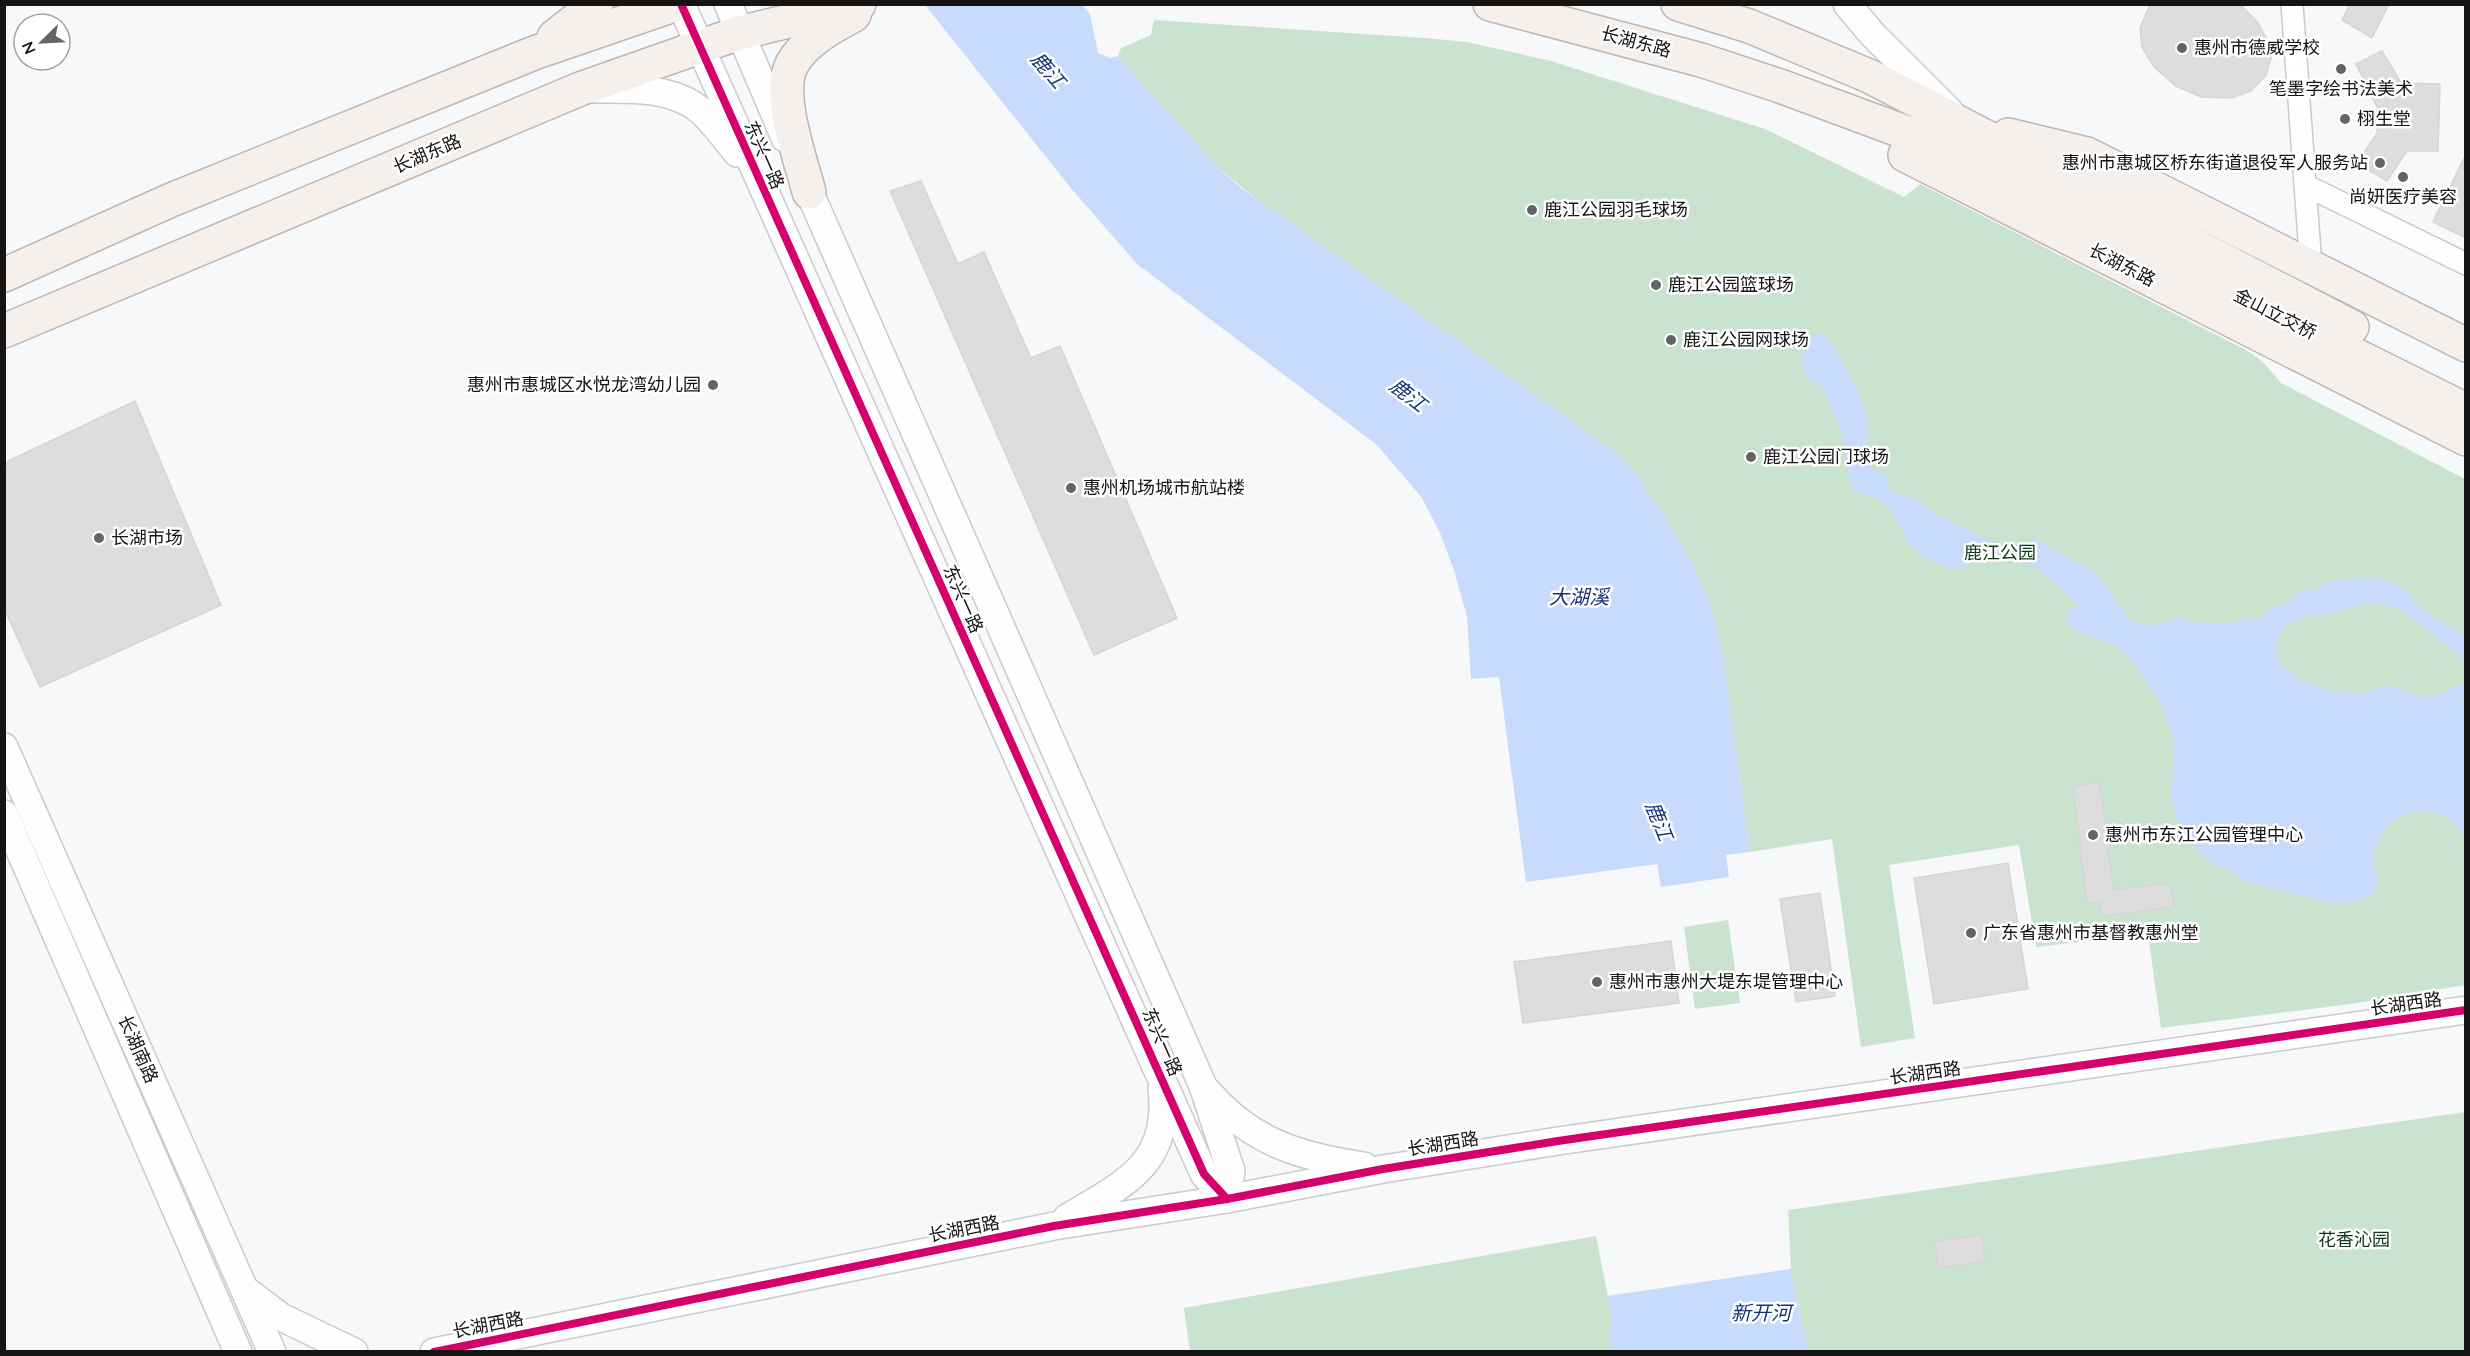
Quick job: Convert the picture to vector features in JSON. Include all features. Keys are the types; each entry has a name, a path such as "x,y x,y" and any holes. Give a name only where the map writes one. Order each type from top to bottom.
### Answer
{"main road":[{"path":"534,53 596,4"},
{"path":"4,275 171,200 534,53 679,4"},
{"name":"长湖东路","path":"4,332 580,89 699,46 734,19 859,4"},
{"path":"809,192 787,99 790,69 803,50 816,39 875,4"},
{"name":"长湖东路","path":"1490,4 1678,53 1780,86 1918,137 2087,205"},
{"path":"1679,5 1686,4"},
{"path":"1679,5 1749,26 1869,76 1964,125 2087,205"},
{"name":"长湖东路","path":"1780,86 1910,158 2466,439"},
{"path":"1964,125 2087,154 2466,345"},
{"name":"金山立交桥","path":"2087,205 2466,386"},
{"name":"金山立交桥","path":"2087,205 2466,410"}],"street":[{"name":"东兴一路","path":"679,4 1204,1174 1227,1198"},
{"path":"1847,4 1873,35 1964,125"},
{"path":"2292,4 2311,267"},
{"name":"东兴一路","path":"734,19 1203,1086 1231,1171 1227,1198"},
{"path":"580,89 644,89 682,99 700,110 756,175"},
{"path":"2305,185 2466,264"},
{"name":"长湖南路","path":"4,747 272,1352"},
{"name":"长湖南路","path":"4,814 238,1352"},
{"name":"长湖西路","path":"434,1352 1054,1226 1227,1198 1383,1169 1558,1141 2466,1010"},
{"path":"1054,1226 1120,1186 1146,1164 1159,1140 1165,1112 1160,1073"},
{"path":"1203,1086 1243,1125 1278,1145 1307,1155 1383,1169"},
{"path":"245,1289 281,1317 354,1352"}],"green space":[{"name":"鹿江公园","path":"1154,20 1467,42 1551,61 1765,129 1904,197 1920,184 2246,350 2262,361 2281,383 2465,479 2465,985 2350,1004 2161,1028 2148,934 2036,947 2019,845 1889,865 1915,1038 1861,1047 1832,839 1750,852 1722,649 1709,600 1691,561 1636,473 1609,448 1264,205 1217,167 1118,56 1121,48 1151,35"},
{"path":"1728,920 1740,1003 1695,1009 1684,927"},
{"name":"花香沁园","path":"2465,1112 2465,1351 1807,1351 1791,1269 1788,1210"},
{"path":"1596,1236 1612,1317 1609,1336 1611,1351 1190,1351 1184,1308"}],"water":[{"name":"大湖溪","path":"925,5 1083,5 1090,14 1098,53 1110,58 1118,56 1217,167 1241,188 1610,448 1636,473 1691,561 1709,600 1722,649 1750,852 1726,855 1729,877 1661,887 1657,864 1526,882 1499,677 1471,679 1467,617 1454,570 1440,533 1422,498 1377,445 1137,264 1070,187"},
{"path":"1824,333 1851,376 1864,407 1868,440 1865,457 1872,469 1885,475 1890,490 1918,501 1931,512 2001,546 2037,540 2099,575 2128,618 2136,624 2152,626 2178,617 2192,622 2222,624 2260,618 2276,604 2282,606 2303,589 2316,591 2322,583 2364,578 2384,580 2403,589 2426,612 2465,636 2465,665 2459,655 2405,612 2383,604 2363,604 2328,614 2300,618 2286,625 2276,641 2277,655 2281,664 2302,681 2326,690 2360,694 2385,685 2424,697 2434,696 2463,684 2465,680 2465,841 2452,822 2438,814 2421,811 2401,816 2385,829 2379,838 2374,858 2378,878 2374,893 2356,901 2335,904 2245,882 2230,870 2216,865 2200,853 2182,833 2173,807 2171,787 2174,765 2171,730 2157,696 2125,653 2102,639 2080,634 2067,624 2067,610 2080,607 2060,587 2024,561 1997,555 1983,558 1956,570 1929,560 1908,542 1892,511 1879,500 1854,490 1849,480 1840,427 1823,390 1804,372 1801,360 1808,340 1814,335"},
{"name":"新开河","path":"1791,1269 1807,1351 1611,1351 1609,1336 1612,1317 1607,1296"}],"building":[{"path":"2150,4 2240,4 2258,23 2269,43 2271,58 2266,75 2251,91 2231,98 2201,97 2176,86 2154,67 2142,47 2140,28"},
{"path":"2350,4 2389,4 2372,38 2342,20"},
{"path":"2382,51 2401,83 2440,84 2438,151 2407,151 2387,181 2357,163 2377,133 2378,109 2356,64"},
{"path":"2466,154 2466,238 2433,222"},
{"name":"惠州机场城市航站楼","path":"921,181 958,264 984,252 1031,358 1060,346 1177,618 1094,655 890,191"},
{"name":"长湖市场","path":"135,401 221,605 40,687 4,608 4,470 8,461"},
{"name":"惠州市东江公园管理中心","path":"2100,783 2113,890 2171,883 2174,907 2102,916 2100,902 2087,904 2073,786"},
{"name":"广东省惠州市基督教惠州堂","path":"2008,863 2028,989 1934,1004 1914,878"},
{"name":"惠州市惠州大堤东堤管理中心","path":"1820,893 1835,996 1796,1002 1780,899"},
{"name":"惠州市惠州大堤东堤管理中心","path":"1671,941 1679,1003 1523,1023 1514,962"},
{"path":"1982,1235 1985,1261 1939,1268 1935,1241"}],"cycle path":[{"path":"681,4 1204,1174 1227,1199"},
{"path":"434,1352 1054,1226 1227,1199 1383,1169 1558,1141 2466,1010"}],"place":[{"name":"惠州市德威学校","path":"2182,48"},
{"name":"笔墨字绘书法美术","path":"2341,69"},
{"name":"栩生堂","path":"2345,119"},
{"name":"惠州市惠城区桥东街道退役军人服务站","path":"2380,163"},
{"name":"尚妍医疗美容","path":"2403,177"},
{"name":"鹿江公园羽毛球场","path":"1532,210"},
{"name":"鹿江公园篮球场","path":"1656,285"},
{"name":"鹿江公园网球场","path":"1671,340"},
{"name":"惠州市惠城区水悦龙湾幼儿园","path":"713,385"},
{"name":"鹿江公园门球场","path":"1751,457"},
{"name":"惠州机场城市航站楼","path":"1071,488"},
{"name":"长湖市场","path":"99,538"},
{"name":"惠州市东江公园管理中心","path":"2093,835"},
{"name":"广东省惠州市基督教惠州堂","path":"1971,933"},
{"name":"惠州市惠州大堤东堤管理中心","path":"1597,982"}],"water label":[{"name":"鹿江","path":"1048,70"},
{"name":"鹿江","path":"1408,395"},
{"name":"鹿江","path":"1659,821"}]}
